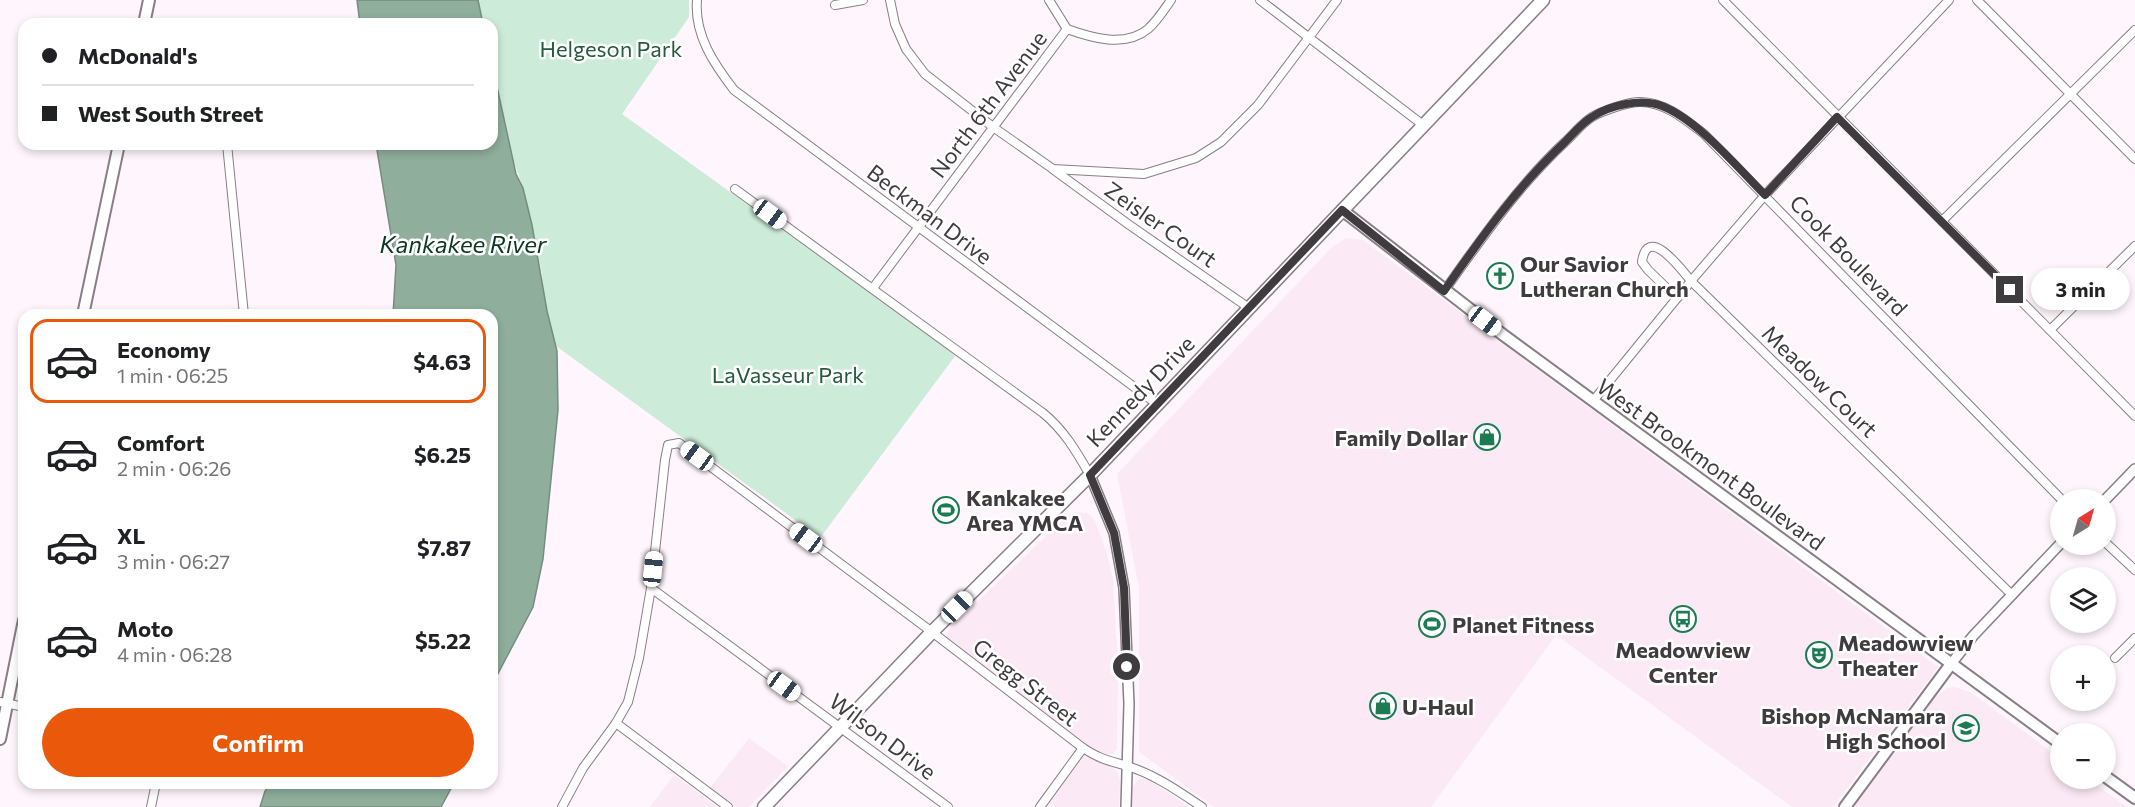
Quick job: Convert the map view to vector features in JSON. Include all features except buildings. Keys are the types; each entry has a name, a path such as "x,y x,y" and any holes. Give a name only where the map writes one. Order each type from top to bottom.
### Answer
{"main road":[{"path":"145,18 149,0"},
{"name":"Kennedy Drive","path":"765,807 932,632 1090,475 1543,0"},
{"path":"84,309 118,150"},
{"name":"West Brookmont Boulevard","path":"1342,210 1444,291 2050,736"},
{"path":"0,739 4,703 18,645"},
{"path":"1845,807 1952,664"},
{"path":"2116,784 2135,797"}],"street":[{"name":"Beckman Drive","path":"697,0 701,36 714,64 734,90 1157,404"},
{"path":"835,5 864,0"},
{"name":"Zeisler Court","path":"890,0 895,24 906,49 925,74 993,127 1249,308"},
{"path":"1049,0 1067,29 1094,39 1125,39 1147,31 1171,0"},
{"path":"1260,0 1310,36 1423,126"},
{"path":"1053,169 1144,174 1196,158 1221,142 1258,105 1337,0"},
{"path":"1593,401 1765,195 1949,0"},
{"path":"1977,0 2135,159"},
{"path":"1726,1 1837,117 2135,416"},
{"name":"North 6th Avenue","path":"873,288 1067,29"},
{"path":"1942,221 2135,30"},
{"name":"Cook Boulevard","path":"1444,291 1501,211 1542,164 1592,117 1615,107 1639,102 1662,106 1704,134 2051,489"},
{"path":"227,150 243,309"},
{"path":"735,189 1057,424 1067,437 1090,475 1114,533 1124,588 1128,704 1126,807"},
{"path":"2050,330 2135,246"},
{"name":"Meadow Court","path":"1677,298 1642,262 1647,249 1658,248 1666,253 1691,281 2011,594"},
{"name":"Gregg Street","path":"651,588 665,460 668,445 679,443 1083,748 1100,759 1127,766 1170,784 1202,807"},
{"path":"2116,489 2135,469"},
{"path":"2116,552 2135,570"},
{"path":"1952,664 1972,636 2050,554"},
{"path":"562,807 583,768 616,723 628,702 639,658 651,588"},
{"name":"Wilson Drive","path":"651,588 948,807"},
{"path":"2116,657 2135,638"},
{"path":"616,723 728,807"},
{"path":"1040,807 1083,748"},
{"path":"151,807 155,789"}],"shaded area":[{"path":"1346,238 1363,240 1938,667 1833,807 1792,807 1556,635 1431,807 1214,807 1139,752 1139,588 1117,474 1331,248"},
{"path":"1075,512 1087,513 1095,521 1107,553 1113,580 1118,668 1117,748 1113,754 1106,754 1088,745 946,637 949,629 1067,516"},
{"name":"Bishop McNamara High School","path":"1955,687 1972,693 2050,751 2050,789 2102,789 2127,807 1853,807 1934,698 1947,688"},
{"path":"749,738 788,766 749,807 736,807 710,788"},
{"path":"1084,756 1110,766 1118,772 1119,807 1055,807 1049,802"},
{"path":"674,775 717,807 650,807"},
{"path":"1141,779 1151,780 1188,807 1131,807 1131,789"}],"green space":[{"name":"LaVasseur Park","path":"478,0 689,0 689,17 622,114 955,356 820,538 545,338 542,273 523,188 507,141 498,98 498,18 481,18"}],"water":[{"path":"357,0 478,0 482,18 359,18"},
{"name":"Kankakee River","path":"498,92 516,174 523,188 532,225 547,311 557,351 558,410 543,559 533,607 498,674 498,309 393,309 396,265 377,150 498,150"},
{"path":"267,789 451,789 441,807 260,807"}],"place":[{"name":"Our Savior Lutheran Church","path":"1500,276"},
{"name":"Family Dollar","path":"1487,437"},
{"name":"Kankakee Area YMCA","path":"946,510"},
{"name":"Meadowview Center","path":"1683,619"},
{"name":"Planet Fitness","path":"1432,624"},
{"name":"Meadowview Theater","path":"1819,655"},
{"name":"U-Haul","path":"1383,706"},
{"name":"Bishop McNamara High School","path":"1966,728"}],"route":[{"path":"1127,667 1124,588 1114,533 1090,475 1342,210 1444,291 1501,211 1542,164 1592,117 1615,107 1639,102 1662,106 1704,134 1765,195 1837,117 2010,290"}],"park label":[{"name":"Helgeson Park","path":"611,48"}]}
